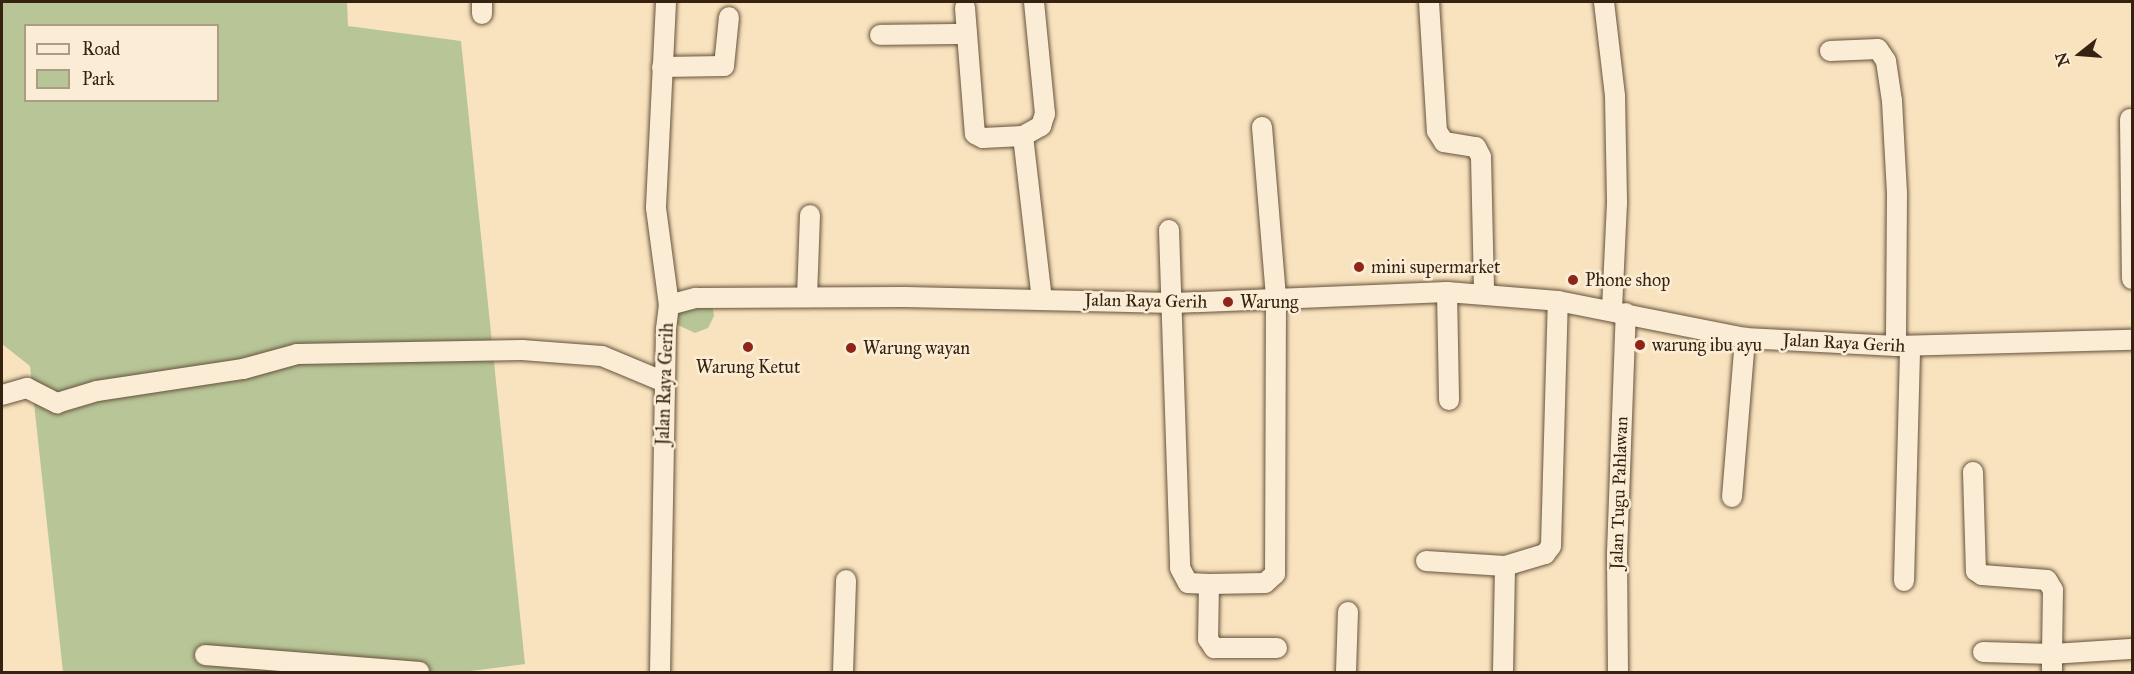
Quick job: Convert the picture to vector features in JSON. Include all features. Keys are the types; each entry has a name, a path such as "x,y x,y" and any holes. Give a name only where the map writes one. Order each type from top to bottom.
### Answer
{"street":[{"path":"666,2 656,208 669,305"},
{"path":"964,4 976,136 1023,136 1041,126 1045,114 1034,2"},
{"path":"1429,2 1437,131 1444,142 1476,147 1481,157 1484,294"},
{"name":"Jalan Tugu Pahlawan","path":"1604,2 1615,119 1617,203 1618,672"},
{"path":"662,68 724,66 729,17"},
{"path":"880,35 967,34"},
{"path":"1830,51 1878,49 1886,61 1892,101 1903,346 1904,581"},
{"path":"2130,119 2133,279"},
{"path":"1169,230 1174,303 1180,568 1188,583 1266,583 1275,574 1276,299 1262,127"},
{"path":"1023,136 1042,299"},
{"path":"807,297 810,215"},
{"path":"1447,291 1449,400"},
{"name":"Jalan Raya Gerih","path":"660,672 662,381 669,305 696,298 1042,299 1174,303 1447,291 1558,301 1619,311 1745,338 1903,346 2133,340"},
{"path":"1425,561 1505,566 1545,554 1551,546 1558,301"},
{"path":"1732,497 1745,338"},
{"path":"2,395 27,388 57,403 97,391 243,369 297,354 474,351 602,356 662,381"},
{"path":"1973,472 1976,571 1982,575 2047,580 2051,584 2052,663"},
{"path":"1503,672 1505,566"},
{"path":"843,672 846,580"},
{"path":"1209,584 1210,645 1214,648 1277,648"},
{"path":"1346,672 1348,612"},
{"path":"1983,652 2052,663 2133,649"},
{"path":"205,655 419,672"}],"green space":[{"path":"2,2 347,2 348,26 461,41 525,664 463,672 63,672 30,366 2,344"},
{"path":"678,299 712,303 714,316 708,328 695,333 678,325 674,319"}],"place":[{"name":"mini supermarket","path":"1359,267"},
{"name":"Phone shop","path":"1573,280"},
{"name":"Warung","path":"1228,302"},
{"name":"warung ibu ayu","path":"1640,345"},
{"name":"Warung Ketut","path":"748,347"},
{"name":"Warung wayan","path":"851,348"}]}
